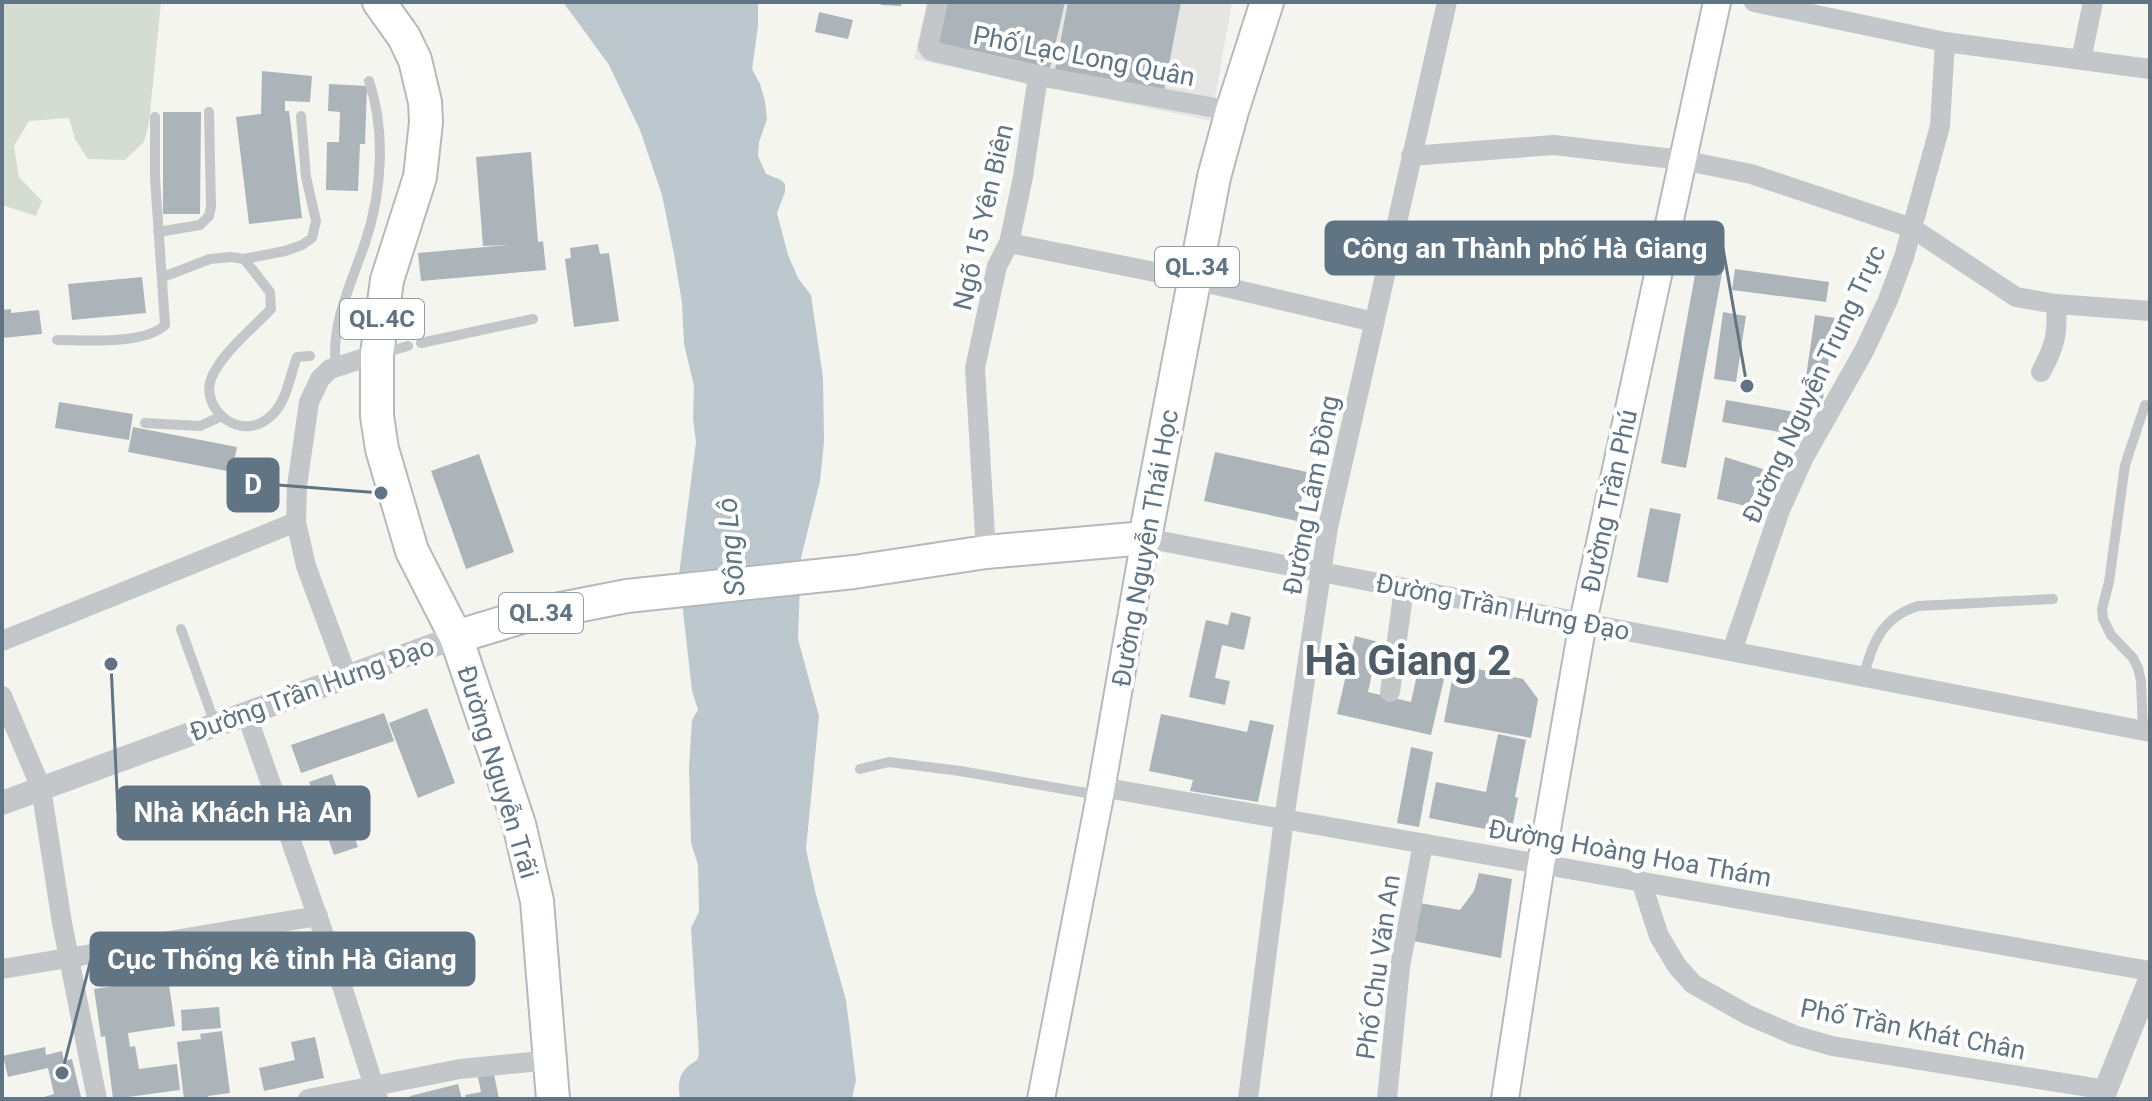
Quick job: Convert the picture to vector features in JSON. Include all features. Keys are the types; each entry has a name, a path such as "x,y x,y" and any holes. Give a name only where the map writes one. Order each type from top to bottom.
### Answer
{"highway":[{"name":"QL.4C","path":"379,2 404,37 415,60 423,90 426,122 420,177 387,280 377,354 377,416 382,449 412,551 456,637"},
{"name":"Đường Nguyễn Thái Học","path":"1145,538 1214,177 1267,2"},
{"name":"Đường Trần Hưng Đạo","path":"456,637 525,616 627,596 854,572 986,552 1145,538"},
{"name":"Đường Nguyễn Trãi","path":"456,637 519,824 537,901 553,1099"}],"main road":[{"name":"Đường Trần Phú","path":"1505,1099 1583,622 1717,2"},
{"name":"Đường Nguyễn Thái Học","path":"1041,1099 1145,538"}],"street":[{"name":"Phố Lạc Long Quân","path":"938,2 928,49 1038,76 1232,111"},
{"name":"Đường Lâm Đồng","path":"1248,1099 1320,571 1447,2"},
{"path":"1754,2 1945,42 2150,69"},
{"path":"2081,60 2093,2"},
{"name":"Đường Nguyễn Trung Trực","path":"1732,651 1780,510 1804,457 1864,351 1893,286 1940,126 1945,42"},
{"name":"Ngõ 15 Yên Biên","path":"986,552 975,368 997,266 1009,243 1023,177 1038,76"},
{"path":"1411,156 1554,145 1682,160 1751,174 1912,228 2016,297 2056,304 2150,311"},
{"path":"1009,243 1195,280 1374,322"},
{"path":"2041,372 2053,350 2058,332 2056,304"},
{"path":"347,676 306,566 296,522 297,486 309,402 324,363 377,354"},
{"path":"2,641 296,522"},
{"name":"Đường Trần Hưng Đạo","path":"1145,538 2146,731"},
{"path":"1390,692 1404,588"},
{"name":"Đường Trần Hưng Đạo","path":"2,803 456,637"},
{"path":"2,696 41,788 69,958 97,1099"},
{"path":"246,713 376,1092"},
{"name":"Đường Hoàng Hoa Thám","path":"1100,791 1284,819 2150,971"},
{"name":"Phố Chu Văn An","path":"1387,1099 1400,967 1423,843"},
{"name":"Phố Trần Khát Chân","path":"1641,881 1659,936 1684,975 1700,989 1748,1015 1794,1035 1832,1046 2105,1095"},
{"path":"2,969 318,916"},
{"path":"2105,1095 2150,980"},
{"path":"308,1099 376,1092 460,1069 551,1060"}],"lane":[{"path":"244,259 270,292 271,309 234,346 209,383 210,393 222,416 234,426 246,428 262,422 282,403 297,357 324,363 334,340 375,208 379,134 375,97 369,81"},
{"path":"158,232 200,225 209,216 209,112"},
{"path":"163,277 210,259 244,259 302,245 312,238 315,229 306,177 301,116"},
{"path":"57,340 118,340 159,331 165,325 155,178 155,117"},
{"path":"421,343 533,319"},
{"path":"377,354 408,346"},
{"path":"2145,405 2125,465 2109,582 2102,609 2111,635 2133,658 2138,668 2146,731"},
{"path":"145,423 200,426 222,416"},
{"path":"1864,676 1879,635 1890,619 1900,612 1918,606 2053,599"},
{"path":"181,629 215,724"},
{"path":"860,769 889,762 1100,791"}],"shaded area":[{"path":"2,2 161,2 149,123 144,142 125,160 88,159 75,139 69,118 29,121 14,146 19,177 42,201 36,216 2,205"},
{"path":"927,2 1232,2 1211,121 914,59"}],"water":[{"name":"Sông Lô","path":"563,2 758,2 752,69 760,84 767,119 758,156 766,174 785,184 777,213 788,255 798,278 811,295 823,378 824,442 820,481 801,558 798,639 819,716 806,849 846,1000 856,1080 852,1099 680,1099 681,1076 699,1054 691,928 699,912 698,865 691,843 689,767 692,720 698,710 692,691 679,575 696,442 694,386 684,344 682,303 662,195 640,130 609,65"}],"building":[{"path":"881,2 902,2 901,6 881,5"},
{"path":"947,2 1065,2 1050,68 938,43"},
{"path":"1068,2 1181,2 1164,90 1055,70"},
{"path":"819,12 853,20 848,39 815,32"},
{"path":"262,71 312,76 310,102 285,101 285,111 289,111 302,218 249,224 236,117 261,114"},
{"path":"329,84 367,86 365,144 360,144 358,191 326,190 327,142 339,142 340,112 328,111"},
{"path":"163,112 201,112 200,214 163,214"},
{"path":"531,152 538,242 543,241 546,270 421,281 418,253 508,245 483,246 476,157"},
{"path":"598,244 600,254 609,253 619,321 574,327 565,259 571,258 570,248"},
{"path":"1698,258 1724,263 1686,468 1661,463"},
{"path":"1735,269 1829,282 1826,302 1732,290"},
{"path":"142,277 146,313 72,320 68,284"},
{"path":"11,309 11,313 39,310 42,334 2,338 2,310"},
{"path":"1723,312 1746,316 1736,382 1714,379"},
{"path":"1815,315 1835,318 1823,399 1803,397"},
{"path":"1726,400 1801,413 1797,435 1722,422"},
{"path":"59,402 133,414 129,440 55,428"},
{"path":"133,427 237,447 232,472 128,452"},
{"path":"1215,452 1307,472 1297,521 1204,501"},
{"path":"479,454 514,552 466,569 431,471"},
{"path":"1725,457 1763,469 1754,508 1717,499"},
{"path":"1650,508 1681,514 1668,583 1637,577"},
{"path":"1231,612 1251,617 1244,650 1222,645 1215,678 1230,681 1225,705 1189,697 1206,620 1228,625"},
{"path":"1355,636 1379,642 1368,692 1411,702 1421,656 1448,662 1431,735 1337,714"},
{"path":"1455,664 1523,679 1538,699 1531,738 1444,722"},
{"path":"427,708 455,783 418,798 389,723"},
{"path":"384,713 394,741 301,773 291,745"},
{"path":"1161,714 1247,732 1250,720 1274,725 1258,802 1190,791 1193,780 1149,771"},
{"path":"1498,734 1526,740 1511,834 1429,818 1436,782 1486,792"},
{"path":"1411,747 1433,752 1419,827 1397,823"},
{"path":"332,774 358,847 334,855 324,827 316,830 311,817 320,814 309,782"},
{"path":"1479,873 1512,879 1501,958 1413,941 1420,903 1460,910 1474,891"},
{"path":"168,978 175,1026 128,1033 130,1047 135,1046 139,1069 177,1064 180,1090 113,1099 105,1036 101,1037 94,989"},
{"path":"219,1007 221,1028 182,1031 181,1010"},
{"path":"222,1031 230,1093 208,1096 209,1099 184,1099 177,1042 201,1039 200,1034"},
{"path":"315,1037 324,1078 264,1091 259,1068 295,1060 291,1042"},
{"path":"45,1047 46,1055 62,1051 64,1061 72,1059 81,1097 37,1099 54,1094 48,1068 8,1077 3,1056"},
{"path":"494,1074 499,1099 466,1099 465,1095 481,1092 478,1077"},
{"path":"458,1084 462,1099 411,1099 410,1096"}],"place":[{"name":"Công an Thành phố Hà Giang","path":"1747,386"},
{"name":"D","path":"381,493"},
{"name":"Nhà Khách Hà An","path":"111,664"},
{"name":"Cục Thống kê tỉnh Hà Giang","path":"62,1073"}],"district":[{"name":"Hà Giang 2","path":"1408,660"}]}
